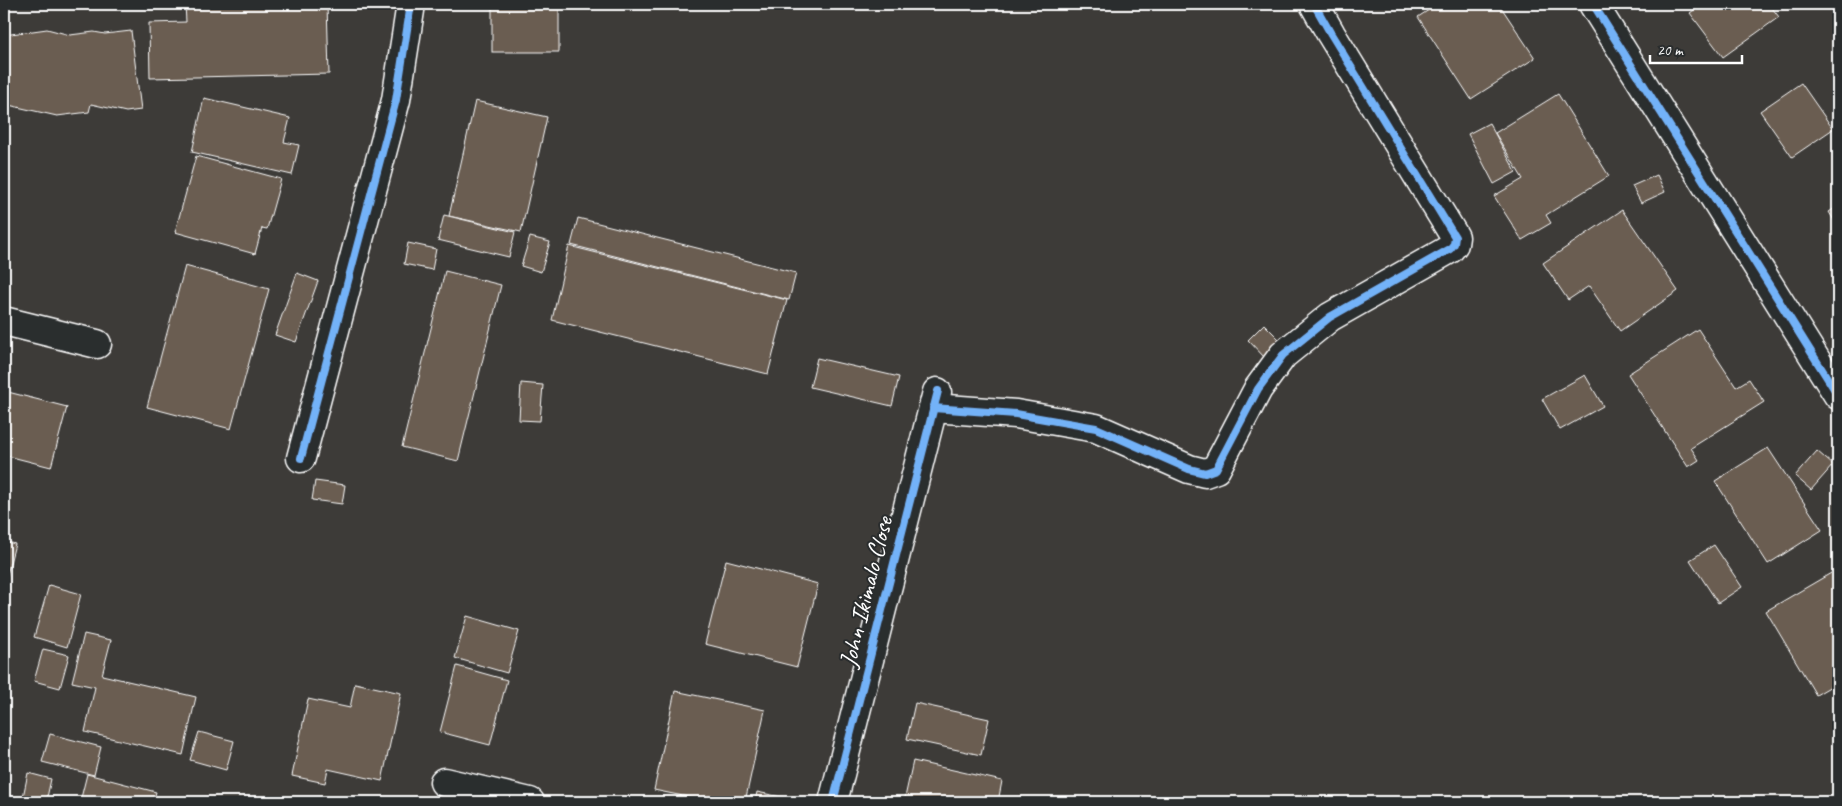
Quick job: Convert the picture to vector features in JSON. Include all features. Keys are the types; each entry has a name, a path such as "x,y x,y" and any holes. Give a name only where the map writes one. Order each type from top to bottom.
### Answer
{"street":[{"path":"301,458 396,100 411,4"},
{"name":"John Ikimalo Close","path":"833,802 935,400 1096,428 1181,465 1205,473 1216,469 1258,389 1283,355 1330,317 1450,249 1454,244 1455,237 1314,4"},
{"path":"1593,4 1838,395"},
{"path":"4,321 98,344"},
{"path":"444,782 530,802"}],"building":[{"path":"185,4 327,4 329,74 150,78 149,23 186,22"},
{"path":"492,4 559,4 559,52 492,52"},
{"path":"1438,4 1499,4 1535,58 1471,99 1418,17"},
{"path":"1702,4 1769,4 1779,17 1723,57 1690,13"},
{"path":"47,29 70,35 131,31 141,110 126,112 91,104 89,112 57,116 4,104 4,35"},
{"path":"1801,83 1833,129 1792,157 1760,111"},
{"path":"1558,94 1609,176 1546,215 1551,223 1522,240 1494,196 1523,179 1495,133"},
{"path":"204,98 290,118 284,142 299,145 292,175 192,152"},
{"path":"475,101 547,117 521,232 449,216"},
{"path":"1489,123 1516,172 1494,184 1468,134"},
{"path":"196,156 281,179 267,229 262,228 255,254 175,232"},
{"path":"1657,175 1665,192 1641,203 1632,186"},
{"path":"1838,206 1838,227 1829,212"},
{"path":"1622,210 1678,291 1620,331 1589,286 1568,300 1543,263"},
{"path":"444,215 515,232 509,257 438,240"},
{"path":"578,218 796,273 789,300 571,245"},
{"path":"530,237 550,242 541,272 521,266"},
{"path":"408,243 436,249 432,270 404,264"},
{"path":"569,246 787,300 768,374 552,320"},
{"path":"185,266 269,289 231,429 147,407"},
{"path":"445,271 501,285 458,461 402,447"},
{"path":"297,273 318,281 296,342 275,335"},
{"path":"1264,324 1282,342 1266,359 1248,340"},
{"path":"1698,329 1736,387 1749,379 1764,402 1691,448 1699,460 1688,467 1628,374"},
{"path":"817,358 899,377 892,406 810,387"},
{"path":"1585,375 1603,406 1560,430 1542,399"},
{"path":"521,383 543,385 540,421 519,420"},
{"path":"4,391 67,407 51,467 4,455"},
{"path":"1768,448 1822,530 1768,564 1715,481"},
{"path":"1817,451 1833,465 1811,490 1795,476"},
{"path":"315,481 345,485 342,504 312,500"},
{"path":"4,541 15,544 4,586"},
{"path":"1714,545 1742,587 1718,603 1690,560"},
{"path":"726,560 818,584 797,667 705,644"},
{"path":"1838,569 1838,682 1816,695 1766,611"},
{"path":"49,585 81,594 67,647 34,637"},
{"path":"467,616 519,631 507,673 455,658"},
{"path":"84,634 111,640 102,675 196,697 183,755 85,732 95,687 72,682"},
{"path":"43,649 69,655 60,688 34,681"},
{"path":"457,666 507,680 490,745 440,732"},
{"path":"355,683 401,693 382,781 328,769 325,783 292,776 308,699 350,708"},
{"path":"675,691 765,710 745,802 712,802 654,790"},
{"path":"915,703 989,719 981,755 907,739"},
{"path":"199,732 234,741 226,770 190,760"},
{"path":"50,734 101,747 94,775 42,762"},
{"path":"913,761 1002,781 998,802 904,802"},
{"path":"28,773 51,779 46,802 22,802"},
{"path":"87,774 156,792 153,802 80,802"},
{"path":"757,792 786,798 785,802 755,802"}],"cycle path":[{"path":"301,458 396,100 411,4"},
{"path":"933,408 1016,414 1096,428 1189,469 1205,473 1216,469 1258,389 1283,355 1330,317 1450,249 1454,244 1455,237 1314,4"},
{"path":"1593,4 1838,395"},
{"path":"833,802 938,391"}]}
